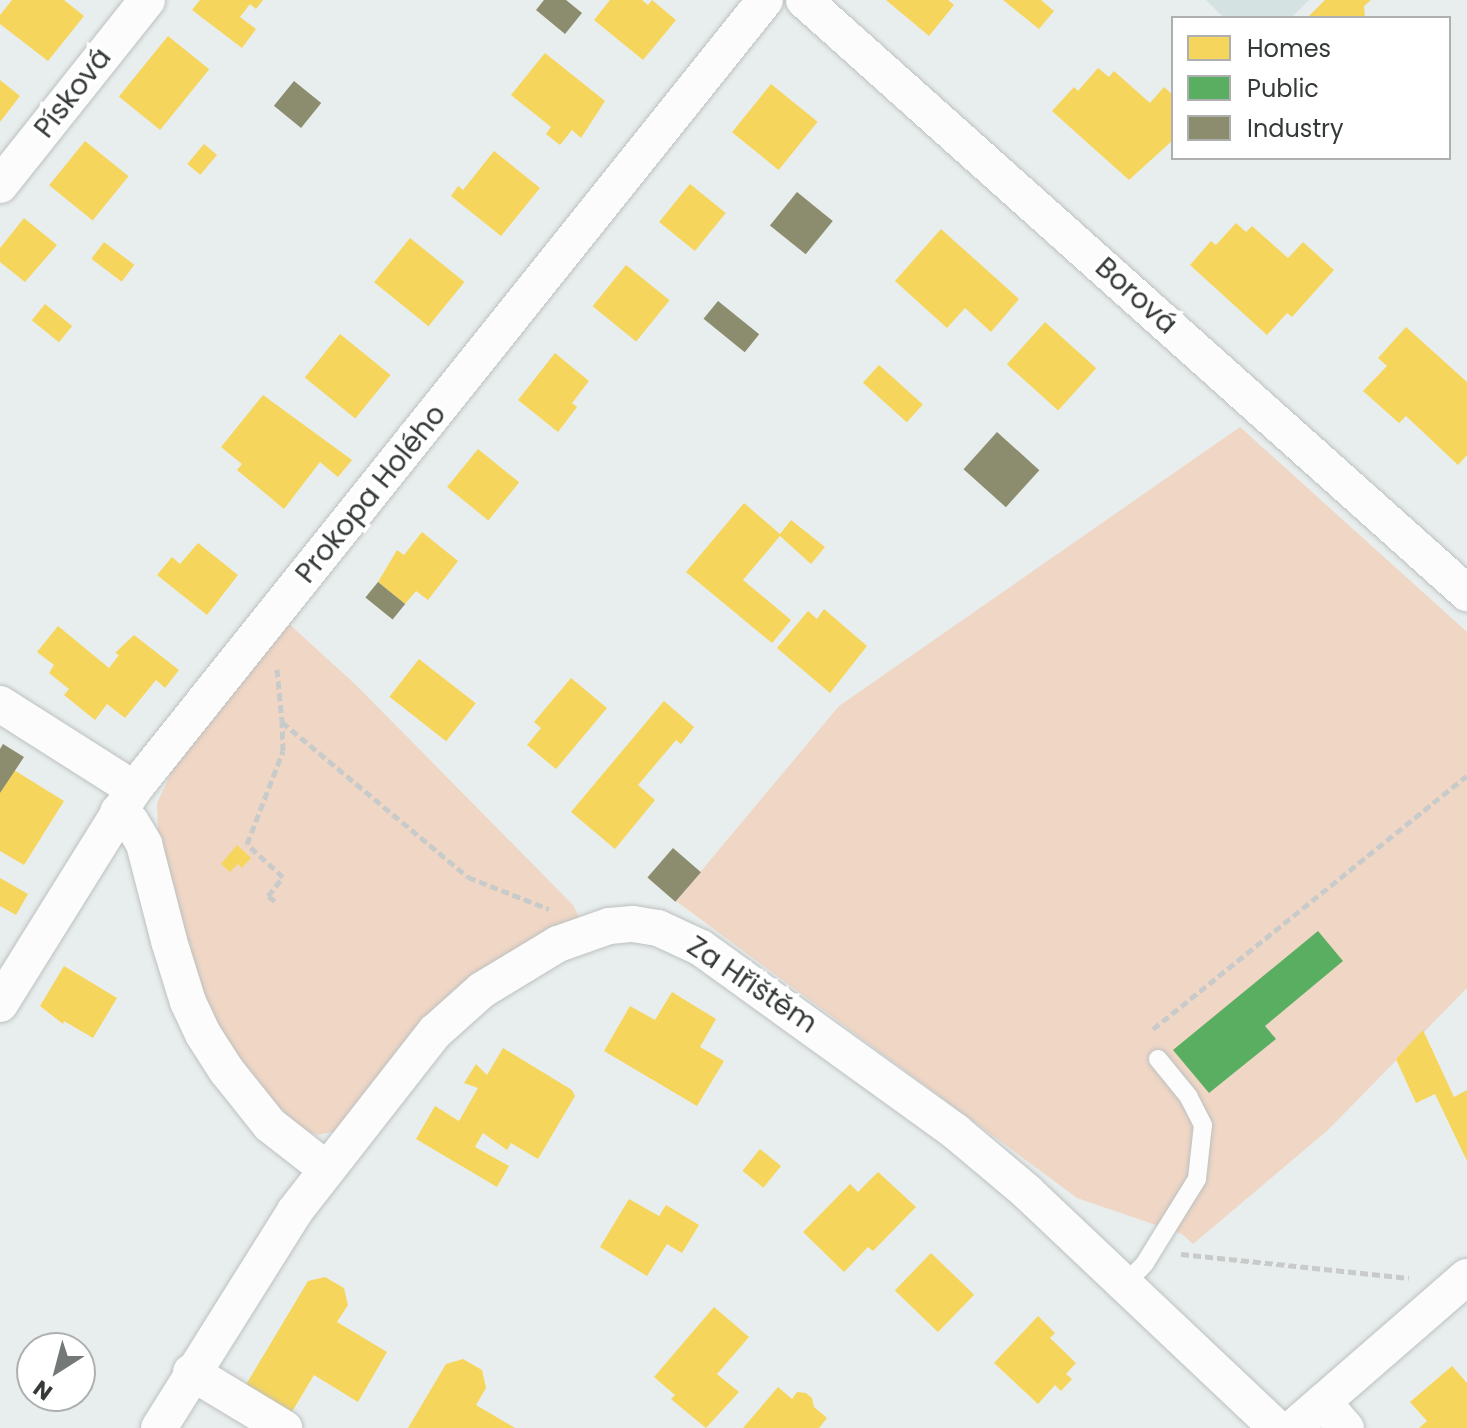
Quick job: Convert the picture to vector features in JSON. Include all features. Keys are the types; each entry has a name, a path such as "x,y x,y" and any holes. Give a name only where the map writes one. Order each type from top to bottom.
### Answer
{"street":[{"name":"Písková","path":"0,185 147,0"},
{"name":"Prokopa Holého","path":"0,1004 126,800 765,0"},
{"name":"Borová","path":"804,0 1464,585"},
{"path":"0,704 126,800 131,822 144,844 188,1002 203,1034 226,1070 270,1125 325,1168"},
{"name":"Za Hřištěm","path":"159,1428 191,1372 325,1168 428,1040 458,1010 531,959 586,932 633,924 680,936 730,967 993,1161 1277,1428"},
{"path":"1293,1428 1335,1415 1460,1283"},
{"path":"191,1372 284,1428"}],"lane":[{"path":"1125,1284 1154,1249 1197,1179 1203,1125 1189,1097 1158,1059"}],"path":[{"path":"262,630 274,641 283,751 247,844 283,877 268,896 275,901"},
{"path":"282,722 468,877 533,900 586,932"},
{"path":"1153,1029 1467,776"},
{"path":"1154,1249 1460,1283"}],"shaded area":[{"path":"1206,0 1309,0 1293,16 1222,16"},
{"path":"1240,427 1467,632 1467,988 1328,1130 1193,1244 1182,1234 1077,1198 676,901 839,706"},
{"path":"288,623 356,685 573,905 581,921 336,1131 318,1135 298,1128 275,1112 207,1014 165,874 158,831 157,803 174,767"}],"building: Homes":[{"path":"12,0 64,0 84,16 48,61 0,24 0,15"},
{"path":"200,0 263,0 256,9 250,4 240,17 256,29 242,48 192,10"},
{"path":"610,0 642,0 648,5 652,0 676,20 643,60 594,20"},
{"path":"886,0 948,0 954,5 929,36"},
{"path":"1003,0 1041,0 1054,11 1039,29"},
{"path":"1325,0 1371,0 1364,6 1365,16 1309,16"},
{"path":"168,36 209,69 160,130 119,97"},
{"path":"545,53 605,101 581,138 572,130 560,145 546,134 551,127 511,95"},
{"path":"1098,68 1109,77 1114,71 1150,103 1164,87 1171,93 1171,142 1129,180 1052,111 1074,87 1078,91"},
{"path":"0,80 20,96 0,122"},
{"path":"771,84 818,122 779,170 732,132"},
{"path":"85,141 129,176 93,221 49,185"},
{"path":"204,144 217,155 200,175 187,164"},
{"path":"494,151 540,188 501,236 451,196 458,186 463,190"},
{"path":"690,184 726,213 695,251 659,222"},
{"path":"24,218 57,245 25,282 0,262 0,248"},
{"path":"1236,223 1246,232 1252,226 1288,258 1303,242 1334,270 1292,317 1287,313 1267,335 1190,265 1211,241 1216,245"},
{"path":"941,229 1019,299 991,332 965,308 947,328 895,281"},
{"path":"410,238 464,282 429,326 374,282"},
{"path":"104,242 134,265 122,282 91,259"},
{"path":"626,265 670,300 636,341 593,306"},
{"path":"45,304 72,326 59,342 32,320"},
{"path":"1045,322 1096,368 1058,411 1007,364"},
{"path":"1406,327 1467,382 1467,455 1458,465 1406,416 1399,423 1363,391 1387,366 1378,358"},
{"path":"340,334 391,375 355,418 305,378"},
{"path":"555,353 589,381 572,403 577,407 558,432 518,400"},
{"path":"879,365 923,404 907,422 863,383"},
{"path":"263,395 352,460 338,477 320,462 284,509 237,470 242,464 221,447"},
{"path":"478,449 519,482 488,520 447,487"},
{"path":"744,503 780,534 791,520 825,547 811,564 780,536 743,580 791,620 772,643 686,572"},
{"path":"422,532 458,561 428,600 416,591 405,604 378,582 397,550 404,555"},
{"path":"198,543 238,575 207,615 157,575 172,557 180,564"},
{"path":"824,609 867,646 830,693 777,648 808,611 817,619"},
{"path":"58,626 109,668 119,655 115,653 134,635 179,670 165,688 156,680 125,718 107,704 95,720 64,695 69,689 49,673 54,665 37,652"},
{"path":"419,659 476,703 446,741 389,697"},
{"path":"571,678 607,708 556,769 527,745 541,728 534,722"},
{"path":"664,701 694,727 681,744 676,740 638,785 655,800 615,849 571,812"},
{"path":"14,770 64,801 24,865 0,851 0,793"},
{"path":"237,845 251,858 242,868 238,864 230,872 221,864"},
{"path":"0,878 28,894 16,915 0,906"},
{"path":"64,966 117,998 93,1038 64,1021 63,1024 40,1006"},
{"path":"672,992 716,1019 700,1047 724,1061 697,1106 604,1051 630,1006 655,1020"},
{"path":"1423,1030 1454,1097 1467,1090 1467,1161 1435,1094 1416,1103 1396,1059"},
{"path":"503,1048 572,1090 575,1096 538,1159 511,1143 507,1150 483,1133 475,1147 509,1166 497,1187 416,1139 435,1106 459,1121 478,1088 464,1083 476,1064 487,1075"},
{"path":"760,1149 781,1166 763,1188 742,1171"},
{"path":"878,1172 916,1207 873,1251 868,1247 844,1272 803,1232 850,1184 858,1192"},
{"path":"629,1199 659,1216 666,1205 699,1225 682,1253 667,1244 647,1276 600,1247"},
{"path":"931,1253 974,1295 938,1332 895,1290"},
{"path":"325,1277 344,1288 348,1305 337,1322 387,1352 358,1402 314,1375 290,1415 244,1388 308,1281"},
{"path":"714,1307 749,1337 717,1374 739,1392 706,1428 671,1399 675,1395 654,1377"},
{"path":"1038,1316 1055,1333 1050,1338 1076,1363 1066,1374 1072,1379 1061,1391 1055,1385 1038,1404 994,1363"},
{"path":"463,1359 482,1370 486,1388 476,1405 515,1428 408,1428 446,1364"},
{"path":"1452,1366 1467,1383 1467,1428 1419,1428 1427,1421 1410,1402"},
{"path":"778,1387 792,1399 797,1392 806,1393 812,1398 814,1407 827,1418 819,1428 743,1428"}],"building: Public":[{"path":"1318,931 1343,961 1265,1026 1276,1039 1209,1093 1173,1050"}],"building: Industry":[{"path":"544,0 566,0 582,13 565,34 536,10"},
{"path":"294,81 321,103 301,128 274,106"},
{"path":"797,192 833,221 806,254 770,225"},
{"path":"718,301 759,334 745,352 704,319"},
{"path":"997,432 1039,470 1006,507 964,469"},
{"path":"378,582 405,604 393,620 365,598"},
{"path":"3,744 24,757 0,793 0,749"},
{"path":"673,848 701,872 675,902 647,877"}]}
